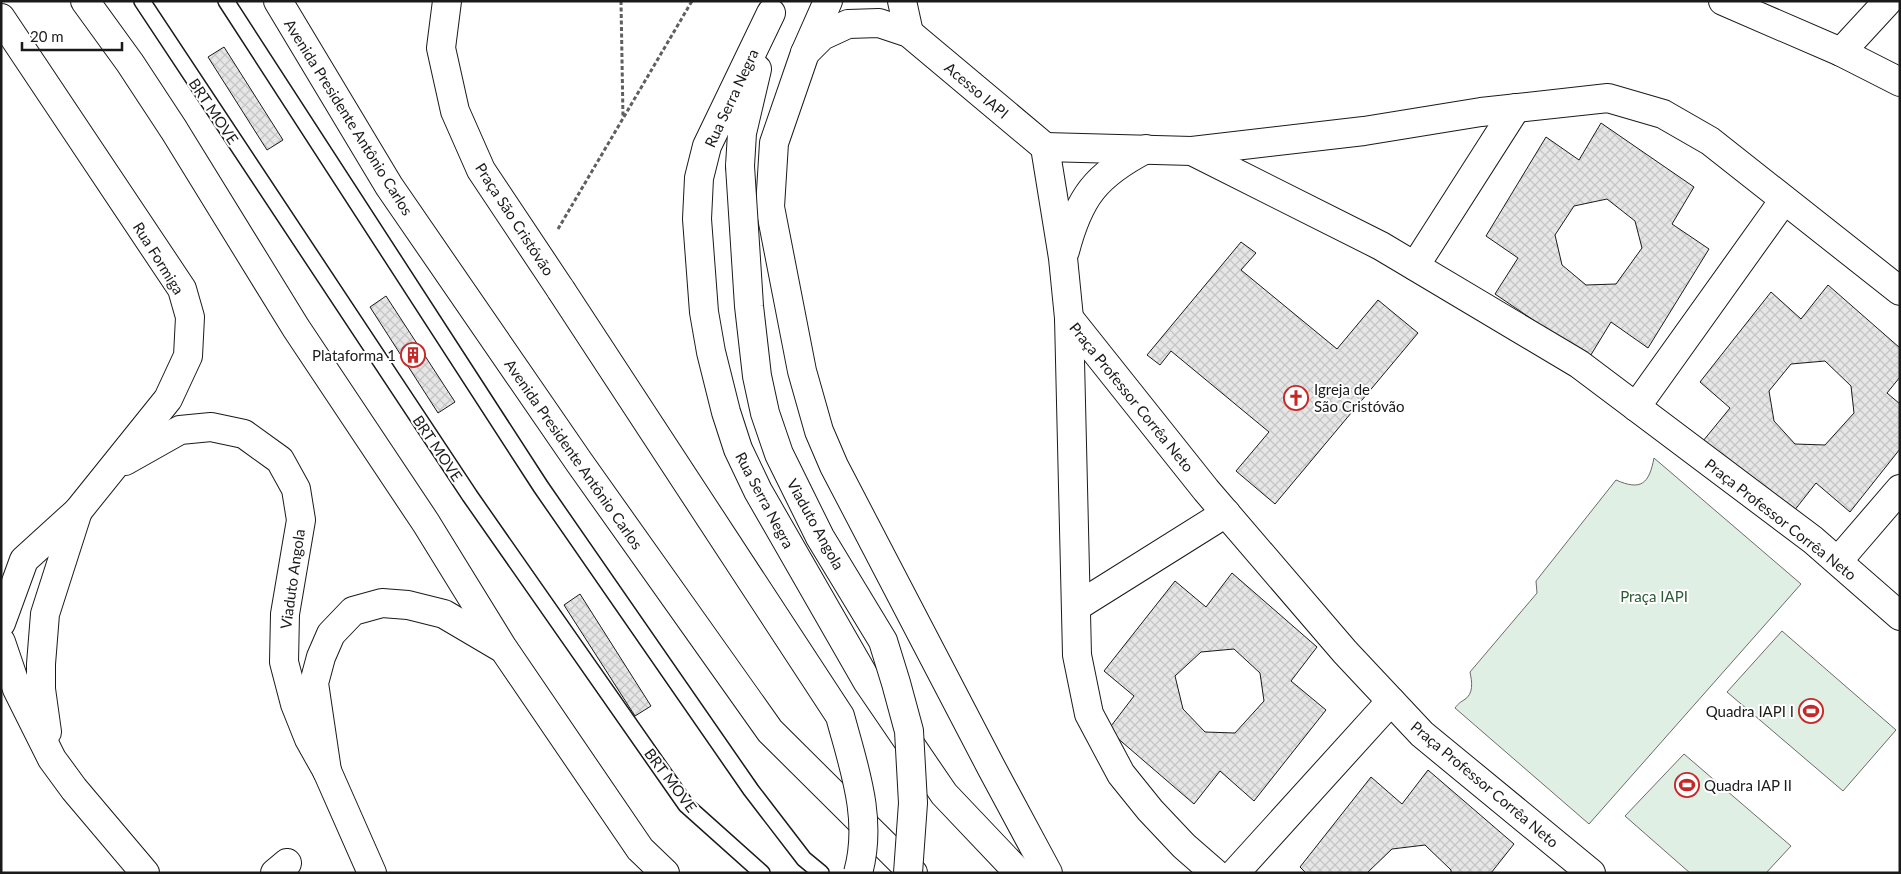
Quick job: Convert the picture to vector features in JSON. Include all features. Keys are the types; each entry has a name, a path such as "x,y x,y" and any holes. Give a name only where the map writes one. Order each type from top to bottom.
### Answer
{"main road":[{"path":"85,1 130,63 164,115 296,328 426,523 503,648 640,849 665,873"},
{"name":"Avenida Presidente Antônio Carlos","path":"278,1 389,186 579,462 770,731 913,873"},
{"name":"Praça São Cristóvão","path":"446,1 441,48 455,111 481,170 840,716 862,797 864,821 858,873"},
{"path":"828,1 805,53 774,143 770,207 802,371 819,431 853,504 1048,873"},
{"path":"902,1 909,33"},
{"path":"1723,1 1841,52 1900,82"},
{"path":"1841,52 1888,1"},
{"path":"742,133 773,7"},
{"name":"Rua Serra Negra","path":"773,7 708,146 699,178 697,219 704,312 710,352 726,412 738,449 758,491 867,681 944,794 1019,873"},
{"name":"Rua Formiga","path":"1,18 182,289 190,317 188,356 168,399 78,512 13,563 1,624"},
{"name":"Acesso IAPI","path":"805,53 822,36 848,24 879,23 909,33 1045,147"},
{"path":"742,133 805,53"},
{"path":"1192,151 1364,131 1481,112 1608,98 1663,114 1710,141 1900,291"},
{"path":"1415,266 1516,108"},
{"name":"Viaduto Angola","path":"742,133 740,166 749,306 757,376 764,413 779,454 820,537 883,641 909,731 913,803 908,873"},
{"name":"Praça Professor Corrêa Neto","path":"1591,873 1422,734 1345,652 1226,513 1069,318 1064,258 1045,147 1192,151 1381,246 1579,364 1813,540 1900,616"},
{"path":"1064,258 1072,225 1083,201 1099,181 1122,162 1146,149"},
{"path":"1636,406 1784,200"},
{"path":"1069,318 1077,654 1089,714 1121,774 1184,846 1214,873"},
{"name":"Viaduto Angola","path":"111,469 180,430 211,427 244,434 280,460 296,489 301,520 285,614 284,662 295,704 372,873"},
{"path":"1838,562 1900,489"},
{"path":"52,758 41,689 40,664 45,614 78,512"},
{"path":"1076,607 1226,513"},
{"path":"327,771 314,682 321,657 331,634 353,611 382,603 408,605 444,614 503,648"},
{"path":"1,642 17,689 52,758 74,789 145,873"},
{"path":"1235,873 1391,701"}],"lane":[{"name":"BRT MOVE","path":"142,1 470,496 686,805 762,873"},
{"path":"226,1 540,487 751,790 804,859 821,873"}],"path":[{"path":"621,1 622,119"},
{"path":"556,232 692,1"}],"green space":[{"name":"Praça IAPI","path":"1654,458 1801,584 1589,824 1455,708 1471,691 1470,672 1537,593 1536,581 1616,480 1632,485 1642,483 1649,474"},
{"name":"Quadra IAPI I","path":"1782,631 1896,730 1843,791 1727,692"},
{"name":"Quadra IAP II","path":"1684,754 1791,846 1766,873 1690,873 1625,816"}],"building":[{"path":"224,47 283,140 267,150 208,57"},
{"path":"1601,123 1694,187 1672,224 1709,249 1648,348 1611,322 1589,358 1495,294 1518,258 1486,236 1546,137 1579,160","holes":["1607,199 1635,221 1642,248 1616,284 1586,285 1562,265 1555,235 1574,206"]},
{"name":"Igreja de São Cristóvão","path":"1241,242 1256,253 1241,270 1337,349 1378,300 1418,333 1275,504 1236,471 1269,432 1171,351 1160,365 1147,355"},
{"path":"1828,285 1900,348 1900,377 1887,393 1900,404 1900,449 1850,512 1816,483 1790,516 1703,441 1730,408 1700,382 1771,292 1801,319","holes":["1825,361 1851,386 1854,413 1825,445 1795,444 1774,421 1769,391 1791,364"]},
{"name":"Plataforma 1","path":"386,296 455,402 438,413 370,307"},
{"path":"1232,573 1317,647 1291,681 1326,710 1254,801 1220,771 1194,804 1108,730 1134,696 1104,671 1175,581 1206,607","holes":["1234,649 1260,673 1264,701 1235,733 1205,732 1183,709 1175,676 1201,652"]},
{"path":"580,594 651,706 635,716 564,605"},
{"path":"1428,770 1514,844 1491,873 1451,873 1451,870 1425,845 1392,849 1367,873 1306,873 1300,867 1371,777 1402,804"}],"place":[{"name":"Plataforma 1","path":"413,355"},
{"name":"Igreja de São Cristóvão","path":"1296,398"},
{"name":"Quadra IAPI I","path":"1811,711"},
{"name":"Quadra IAP II","path":"1687,785"}]}
